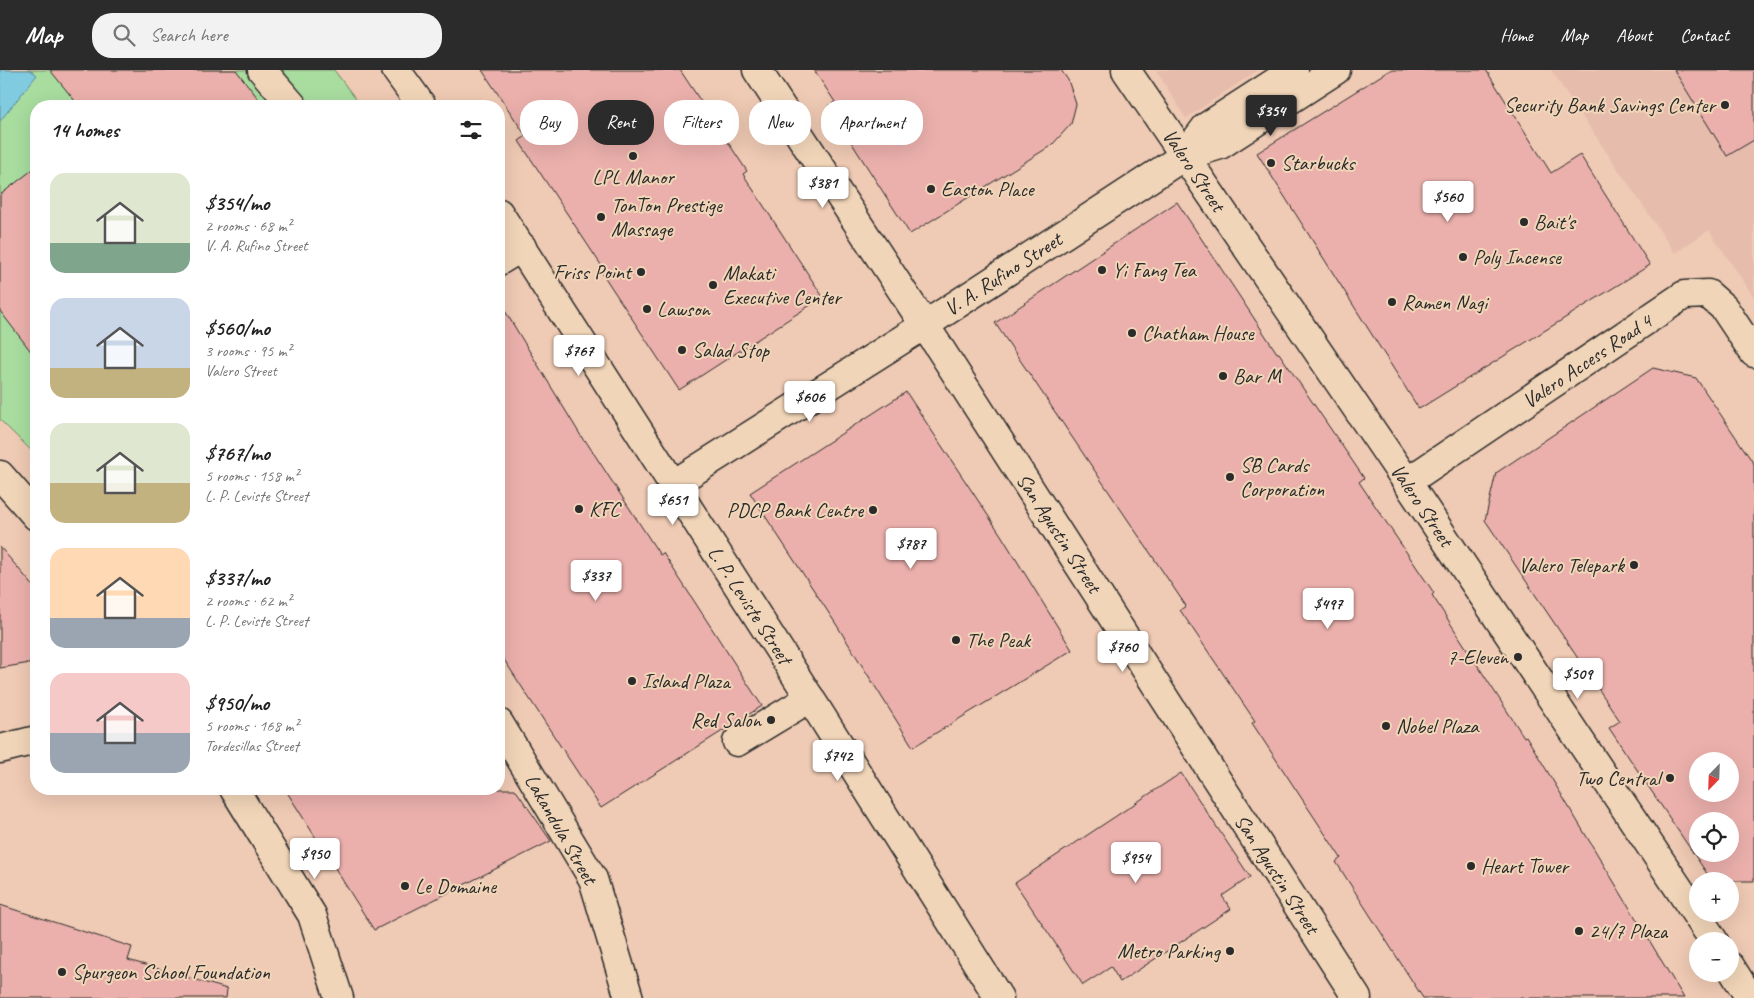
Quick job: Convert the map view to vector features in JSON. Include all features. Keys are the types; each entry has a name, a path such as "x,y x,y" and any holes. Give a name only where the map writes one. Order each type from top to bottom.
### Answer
{"street":[{"path":"262,70 288,100"},
{"path":"396,70 418,100"},
{"name":"San Agustin Street","path":"757,70 925,325 1356,998"},
{"name":"Valero Street","path":"1126,70 1407,482 1708,932"},
{"path":"1184,156 1206,127 1294,70"},
{"name":"V. A. Rufino Street","path":"672,485 925,325 1184,156 1220,145 1336,70"},
{"name":"L. P. Leviste Street","path":"505,222 1000,998"},
{"path":"505,257 522,246"},
{"name":"Valero Access Road 4","path":"1407,482 1684,295 1708,294 1724,308 1754,353"},
{"path":"0,475 30,509"},
{"path":"737,742 810,698"},
{"name":"Lakandula Street","path":"505,733 593,879 629,998"},
{"path":"0,749 30,742"},
{"path":"238,795 312,915 340,998"},
{"path":"1739,980 1750,998"}],"shaded area":[{"path":"1156,70 1258,70 1186,118"},
{"path":"1551,70 1754,70 1754,297 1709,230 1675,253"}],"green space":[{"path":"0,70 334,70 356,100 30,100 30,449 0,420"}],"water":[{"path":"0,70 30,70 37,75 0,121"}],"building":[{"path":"50,70 236,70 259,100 74,100"},
{"path":"482,70 680,70 700,100 664,100 664,145 730,145 747,171 743,174 823,297 679,390 602,273 605,271 522,145 578,145 578,100 520,100 520,127 505,104 505,100 502,100"},
{"name":"Easton Place","path":"814,70 1061,70 1068,80 1076,104 1071,124 1052,145 910,234 853,145 923,145 923,100 834,100"},
{"path":"1390,70 1486,70 1551,173 1580,155 1650,265 1419,409 1257,153"},
{"name":"Security Bank Savings Center","path":"1674,70 1754,70 1754,140 1727,156"},
{"path":"30,172 30,350 0,311 0,195"},
{"path":"1177,202 1277,353 1279,353 1364,478 1359,482 1434,593 1432,595 1524,737 1526,736 1684,998 1423,998 1336,862 1341,858 1252,723 1255,721 1180,610 1186,606 995,323"},
{"path":"505,311 584,441 660,555 663,553 762,706 601,808 505,661"},
{"name":"Valero Telepark","path":"1653,368 1696,378 1754,464 1754,881 1739,881 1739,872 1706,872 1699,862 1739,862 1739,812 1689,812 1689,847 1609,728 1620,721 1485,520 1496,473"},
{"path":"906,392 1001,535 1072,650 913,747 836,624 750,493"},
{"path":"0,547 30,582 30,663 0,668"},
{"path":"1181,773 1250,877 1222,896 1231,909 1120,982 1111,967 1083,985 1015,883"},
{"name":"Le Domaine","path":"505,789 515,789 551,841 374,930 289,795 505,795"},
{"name":"Spurgeon School Foundation","path":"0,905 132,947 128,960 227,989 226,998 0,998"}],"place":[{"name":"Security Bank Savings Center","path":"1725,105"},
{"name":"LPL Manor","path":"633,156"},
{"name":"Starbucks","path":"1271,163"},
{"name":"Easton Place","path":"931,189"},
{"name":"TonTon Prestige Massage","path":"601,217"},
{"name":"Bait's","path":"1524,222"},
{"name":"Poly Incense","path":"1463,257"},
{"name":"Yi Fang Tea","path":"1102,270"},
{"name":"Friss Point","path":"641,272"},
{"name":"Makati Executive Center","path":"713,285"},
{"name":"Ramen Nagi","path":"1392,302"},
{"name":"Lawson","path":"647,309"},
{"name":"Chatham House","path":"1132,333"},
{"name":"Salad Stop","path":"682,350"},
{"name":"Bar M","path":"1223,376"},
{"name":"SB Cards Corporation","path":"1230,477"},
{"name":"KFC","path":"579,509"},
{"name":"PDCP Bank Centre","path":"873,510"},
{"name":"Valero Telepark","path":"1634,565"},
{"name":"The Peak","path":"956,640"},
{"name":"7-Eleven","path":"1518,657"},
{"name":"Island Plaza","path":"632,681"},
{"name":"Red Salon","path":"771,720"},
{"name":"Nobel Plaza","path":"1386,726"},
{"name":"Two Central","path":"1670,778"},
{"name":"Heart Tower","path":"1471,866"},
{"name":"Le Domaine","path":"405,886"},
{"name":"24/7 Plaza","path":"1579,931"},
{"name":"Metro Parking","path":"1230,951"},
{"name":"Spurgeon School Foundation","path":"62,972"}]}
